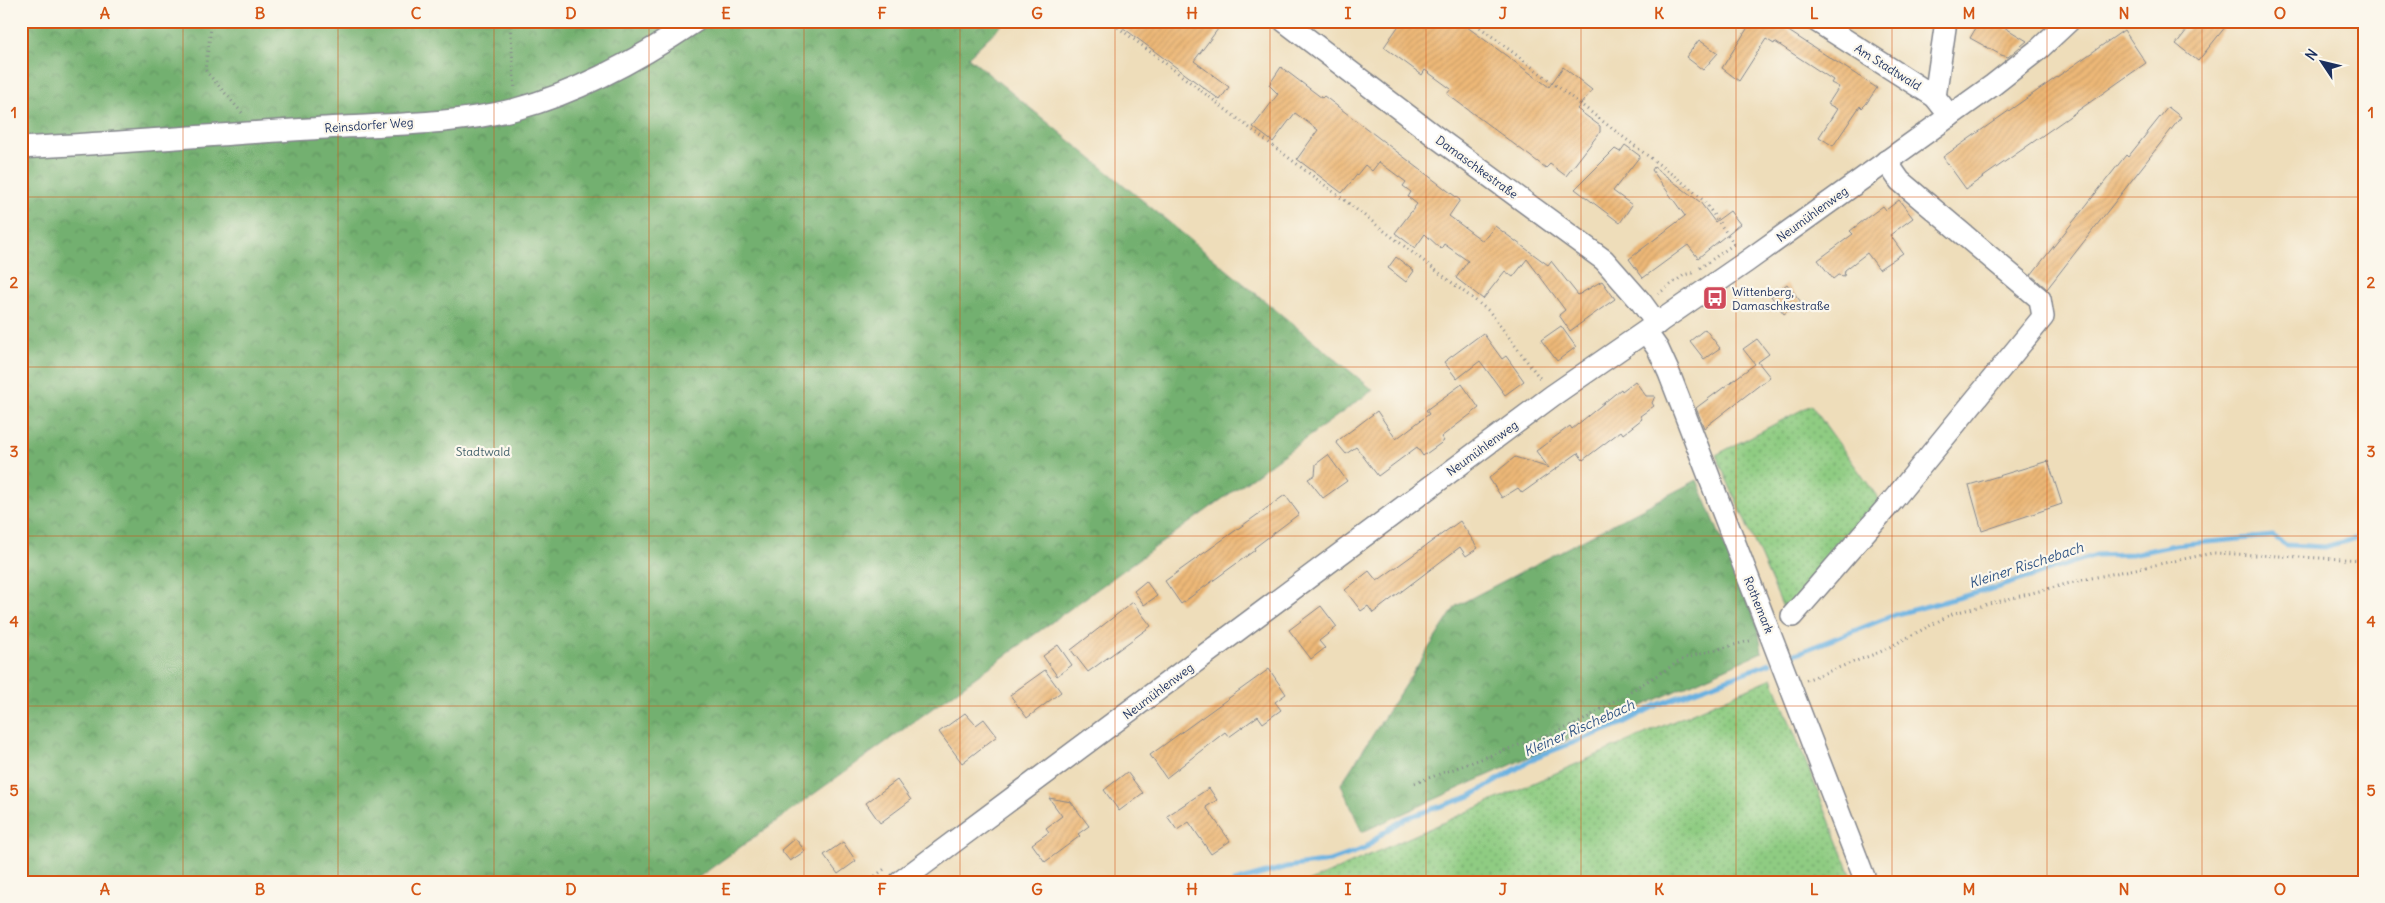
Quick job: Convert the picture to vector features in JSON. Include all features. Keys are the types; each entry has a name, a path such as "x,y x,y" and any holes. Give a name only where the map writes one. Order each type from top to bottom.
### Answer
{"street":[{"name":"Reinsdorfer Weg","path":"21,148 121,143 451,119 516,109 546,99 610,72 646,53 696,21"},
{"name":"Damaschkestraße","path":"1284,21 1436,137 1604,260 1650,322"},
{"name":"Am Stadtwald","path":"1816,21 1935,97 1950,116"},
{"path":"1935,97 1946,21"},
{"name":"Neumühlenweg","path":"900,882 1650,322 1746,262 2020,65 2068,21"},
{"path":"1792,616 1894,499 2043,317 2040,299 1900,181 1886,161"},
{"name":"Rothemark","path":"1650,322 1866,882"}],"path":[{"path":"212,21 205,70 258,132"},
{"path":"510,21 516,109"},
{"path":"1110,21 1490,310 1552,396"},
{"path":"1472,21 1691,189 1704,201 1746,262"},
{"path":"1650,322 1650,299 1684,275 1693,273 1734,244"},
{"path":"1415,783 1577,724 1684,658 1781,660 1880,652 1954,612 2082,580 2213,553 2364,560"}],"green space":[{"name":"Stadtwald","path":"21,21 1006,21 968,57 1373,390 692,882 21,882"},
{"path":"1811,405 1881,502 1789,621 1716,455"},
{"path":"1697,480 1758,627 1762,652 1362,832 1341,784 1456,606"},
{"path":"1772,678 1854,882 1308,882"}],"building":[{"path":"1114,21 1224,21 1194,61 1229,87 1220,100"},
{"path":"1402,21 1459,21 1549,87 1563,67 1592,90 1577,109 1600,126 1600,132 1566,176 1550,164 1546,168 1447,94 1451,89 1425,70 1422,75 1384,47"},
{"path":"1752,21 1773,21 1877,88 1866,104 1862,108 1860,106 1833,146 1819,137 1837,109 1828,104 1839,87 1831,83 1833,80 1775,42 1774,44 1766,39 1739,81 1722,68"},
{"path":"1980,21 1994,21 2027,41 2008,57 2001,55 1970,38"},
{"path":"2194,21 2230,21 2198,61 2176,44"},
{"path":"2124,30 2146,63 1966,189 1943,157"},
{"path":"1699,40 1718,53 1703,70 1686,57"},
{"path":"1281,67 1322,98 1324,96 1460,200 1449,216 1483,241 1495,226 1548,265 1551,261 1578,295 1602,281 1615,299 1570,331 1559,315 1565,310 1527,259 1513,277 1505,271 1483,299 1456,278 1468,261 1444,244 1441,249 1425,234 1415,248 1395,233 1417,204 1408,197 1411,192 1403,186 1406,182 1379,162 1372,171 1365,165 1342,193 1297,159 1318,130 1295,113 1273,142 1253,127 1278,94 1269,85"},
{"path":"2168,107 2181,117 2047,289 2031,275 2126,155 2128,157"},
{"path":"1625,145 1640,156 1613,191 1632,205 1620,223 1575,189 1615,149 1620,152"},
{"path":"1654,167 1700,202 1715,222 1730,211 1740,224 1698,258 1688,245 1643,278 1629,259 1685,216 1652,170"},
{"path":"1899,200 1913,218 1890,235 1903,253 1879,269 1867,253 1845,270 1844,276 1838,275 1833,279 1818,260 1853,234 1850,231 1864,220 1883,206 1886,210"},
{"path":"1396,257 1414,271 1406,282 1388,268"},
{"path":"1787,284 1801,302 1784,314 1771,296"},
{"path":"1561,326 1576,347 1557,361 1541,340"},
{"path":"1705,329 1720,348 1704,359 1690,341"},
{"path":"1483,333 1502,359 1506,356 1524,381 1505,395 1480,361 1457,379 1444,362"},
{"path":"1757,339 1769,354 1758,362 1770,377 1704,428 1696,408 1755,364 1743,349"},
{"path":"1635,381 1646,396 1655,396 1652,403 1654,406 1640,416 1642,419 1623,434 1621,431 1583,460 1578,453 1522,493 1518,488 1502,498 1489,478 1515,457 1549,468 1536,451 1570,426 1572,429 1621,389 1622,391"},
{"path":"1462,384 1479,408 1441,437 1444,441 1423,456 1417,447 1378,476 1356,447 1346,454 1336,442 1377,411 1396,439 1429,414 1426,410"},
{"path":"1328,455 1347,481 1323,498 1308,479 1315,475 1316,464"},
{"path":"2048,461 2062,504 1982,531 1969,485"},
{"path":"1285,495 1299,514 1254,548 1255,550 1181,604 1165,581"},
{"path":"1460,521 1478,548 1466,556 1460,547 1373,613 1368,606 1361,611 1345,590 1369,571 1377,581"},
{"path":"1146,581 1157,596 1144,605 1134,591"},
{"path":"1133,602 1151,626 1088,672 1071,650"},
{"path":"1321,606 1337,627 1319,641 1325,648 1311,659 1289,630"},
{"path":"1058,645 1072,665 1057,676 1043,656"},
{"path":"1269,669 1286,694 1275,702 1281,710 1263,723 1258,716 1229,737 1225,732 1166,778 1150,755"},
{"path":"1045,670 1061,692 1027,718 1010,695"},
{"path":"965,713 976,725 984,719 997,736 962,763 939,732"},
{"path":"1127,772 1143,793 1119,811 1104,790"},
{"path":"897,780 911,800 880,823 866,803"},
{"path":"1209,788 1217,800 1206,807 1230,841 1211,854 1189,822 1177,830 1167,816"},
{"path":"1049,798 1071,802 1089,826 1078,834 1080,836 1045,862 1032,844 1049,832 1046,828 1062,816"},
{"path":"795,838 805,851 790,861 781,850"},
{"path":"843,842 856,861 838,874 824,855"}],"waterway":[{"name":"Kleiner Rischebach","path":"1790,656 1897,614 1999,587 2096,555 2132,554 2175,545 2273,536 2286,545 2325,547 2364,536"},
{"name":"Kleiner Rischebach","path":"1234,882 1287,867 1330,861 1364,849 1384,832 1406,818 1471,796 1536,757 1619,725 1657,705 1770,663"}],"place":[{"name":"Wittenberg, Damaschkestraße","path":"1715,298"}]}
